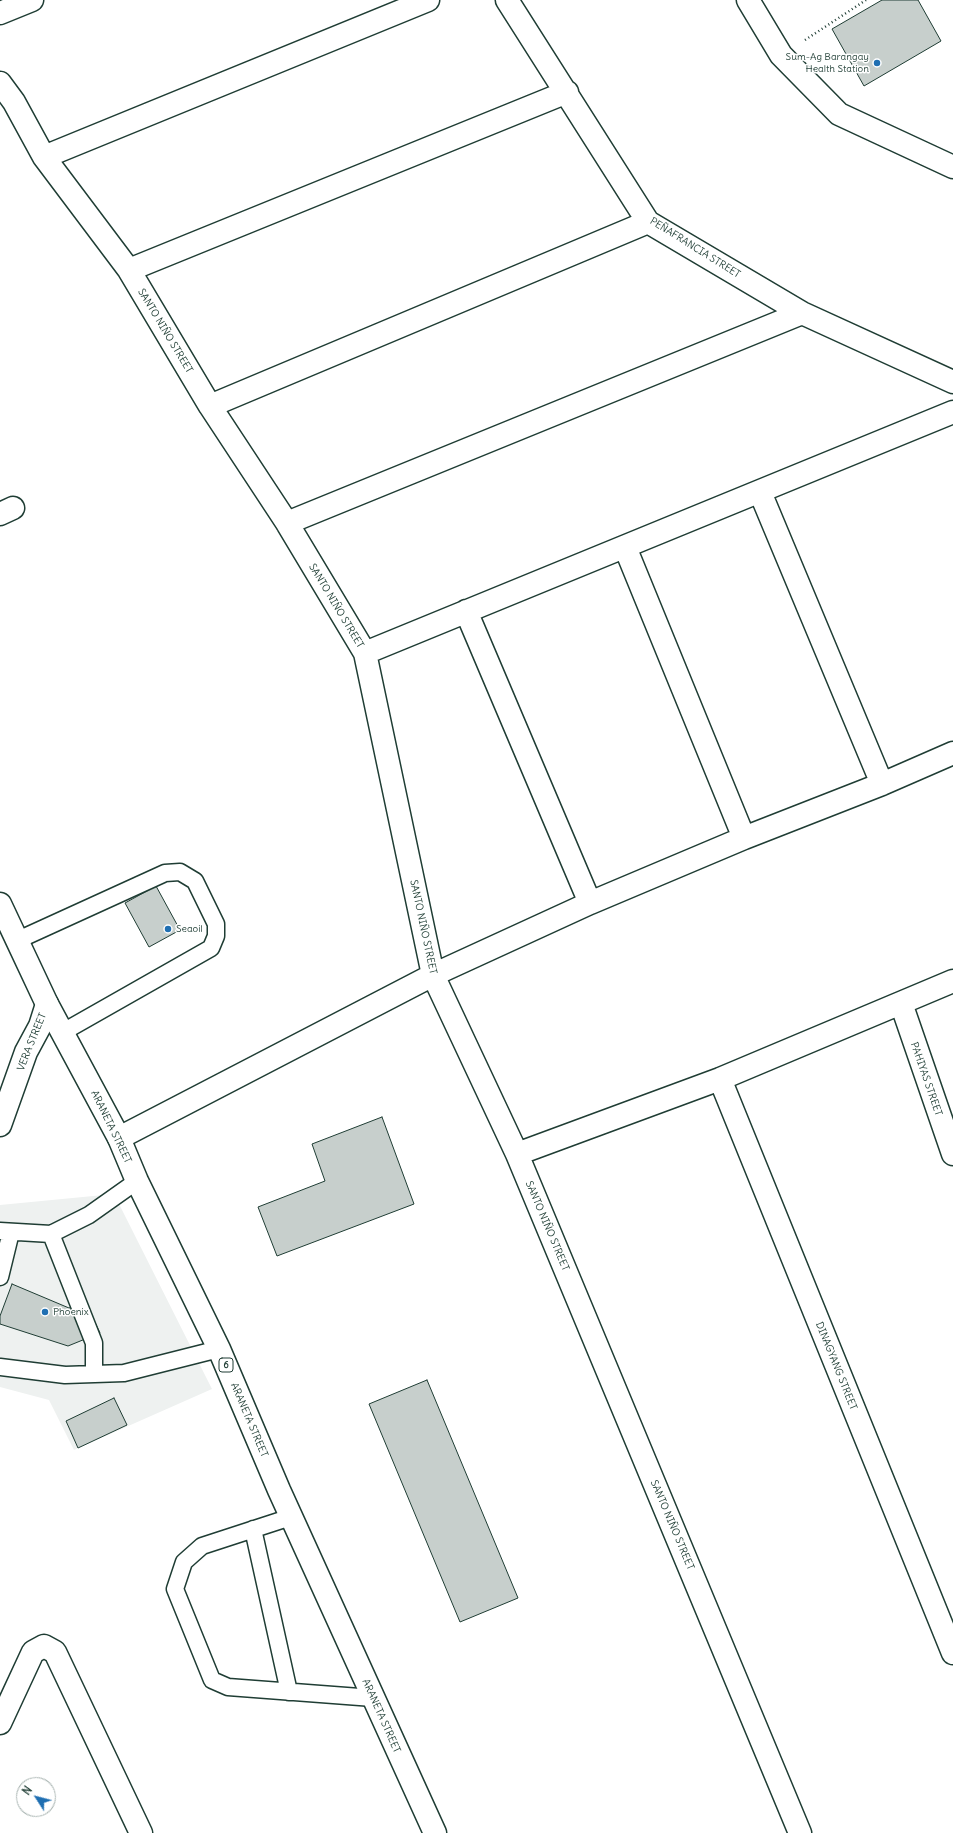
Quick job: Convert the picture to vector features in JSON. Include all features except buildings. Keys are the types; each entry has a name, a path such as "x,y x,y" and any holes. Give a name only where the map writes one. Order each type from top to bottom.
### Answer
{"main road":[{"path":"0,12 32,0"},
{"path":"44,157 428,0"},
{"name":"PEÑAFRANCIA STREET","path":"508,0 648,222 802,313 953,382"},
{"path":"748,0 782,55 839,114 953,167"},
{"name":"SANTO NIÑO STREET","path":"0,83 14,102 44,157 129,270 210,406 287,523 365,653 433,975 517,1154 800,1833"},
{"path":"129,270 567,92"},
{"path":"210,406 648,222"},
{"path":"287,523 802,313"},
{"path":"365,653 953,412"},
{"path":"760,492 882,784"},
{"path":"625,547 744,838"},
{"path":"466,611 590,903"},
{"path":"119,1138 433,975 590,903 744,838 882,784 953,754"},
{"name":"ARANETA STREET","path":"0,904 48,1004 119,1138 137,1181 219,1349 291,1516 434,1833"},
{"path":"517,1154 720,1079 953,981"},
{"name":"PAHIYAS STREET","path":"901,1003 949,1130 953,1154"},
{"name":"VERA STREET","path":"0,1126 26,1052 40,1026 48,1004"},
{"name":"DINAGYANG STREET","path":"720,1079 953,1654"},
{"path":"0,1723 33,1652 44,1646 55,1652 141,1833"}],"lane":[{"path":"18,940 165,873 180,872 195,881 216,924 216,936 211,948 63,1032"},
{"path":"0,1277 6,1232 51,1234 89,1215 137,1181"},
{"path":"51,1234 94,1343 94,1374"},
{"path":"0,1367 65,1375 124,1373 219,1349"},
{"path":"291,1516 202,1546 184,1562 175,1589 212,1680 228,1687 373,1698"},
{"path":"253,1529 289,1692"}],"path":[{"path":"782,55 866,0"}],"shaded area":[{"path":"114,1194 212,1389 74,1450 49,1400 0,1387 0,1205"}],"place":[{"name":"Sum-Ag Barangay Health Station","path":"877,63"},
{"name":"Seaoil","path":"168,929"},
{"name":"Phoenix","path":"45,1312"}]}
